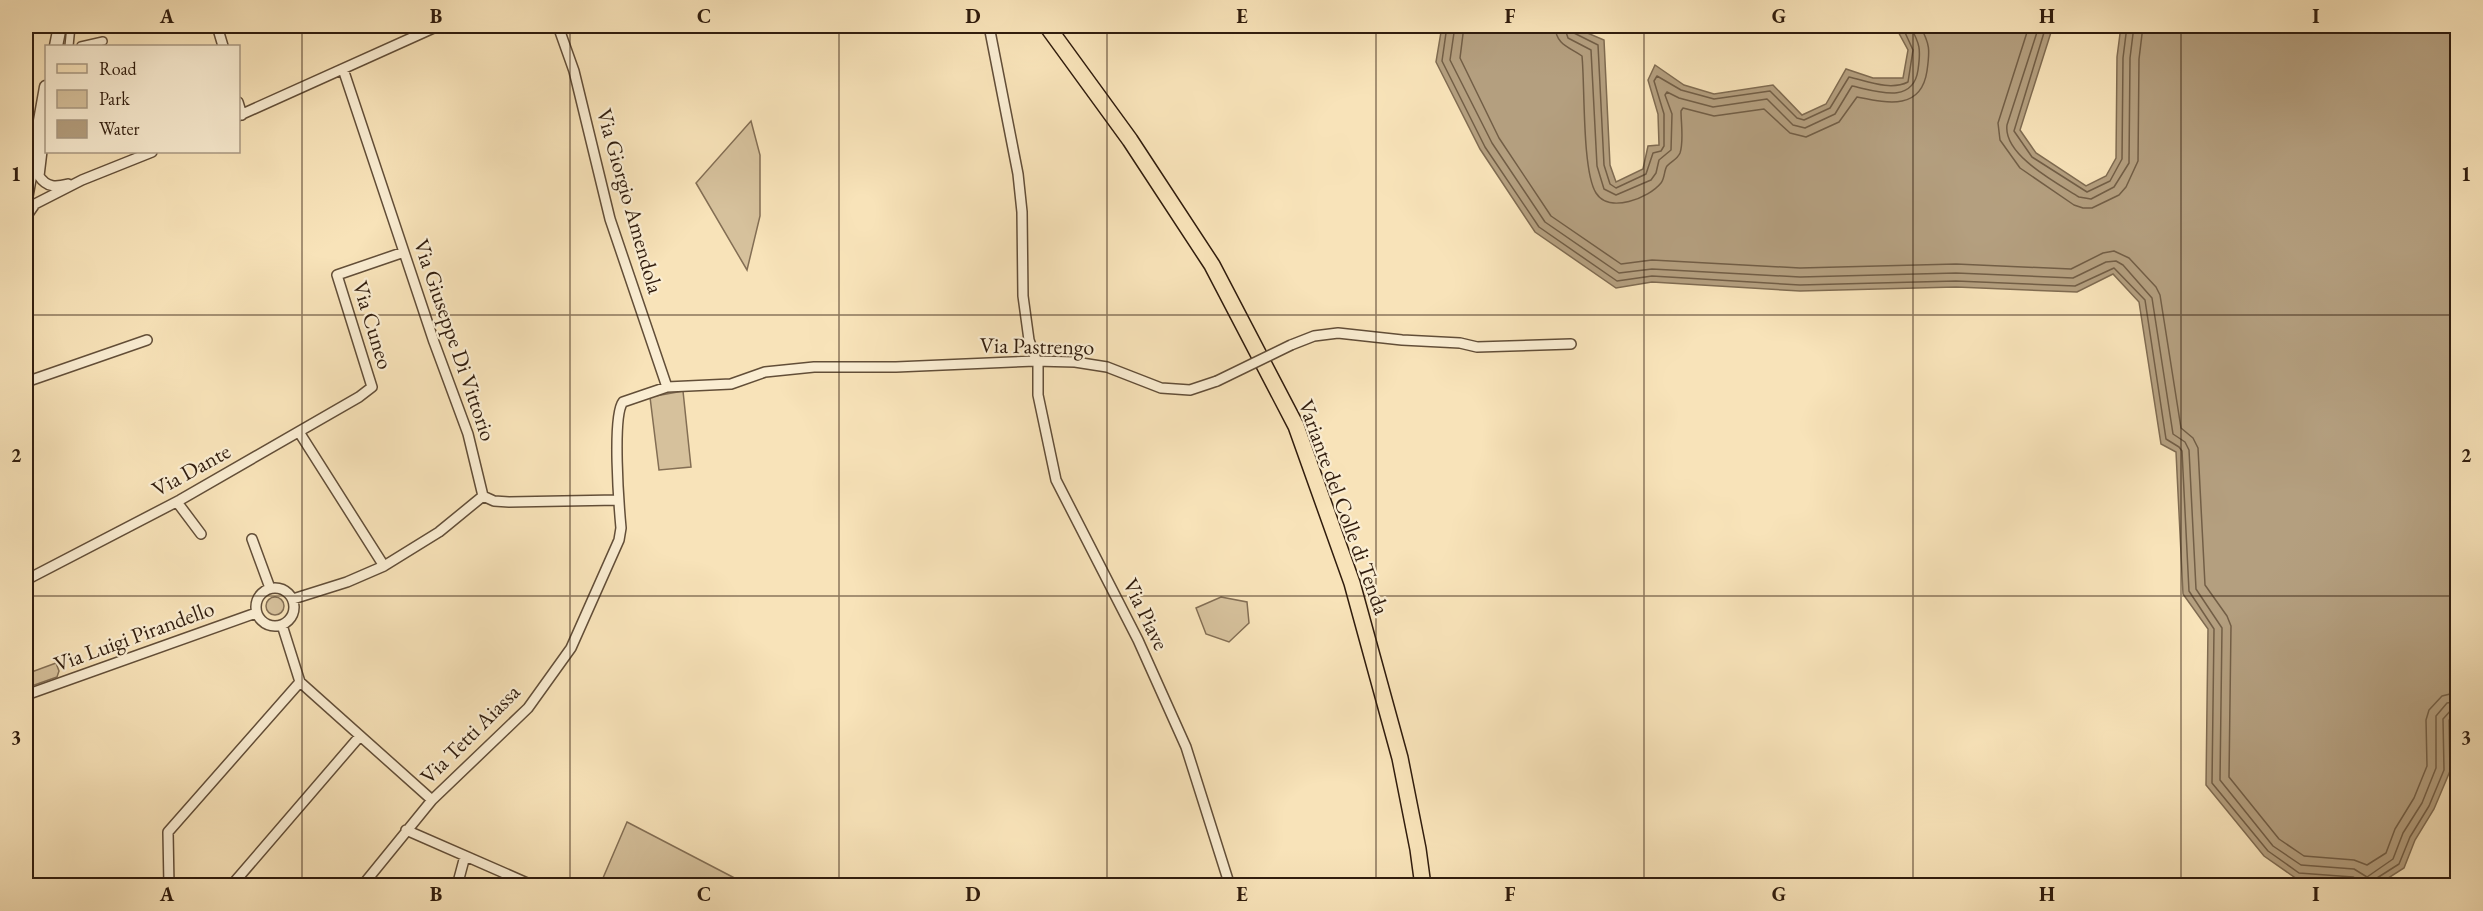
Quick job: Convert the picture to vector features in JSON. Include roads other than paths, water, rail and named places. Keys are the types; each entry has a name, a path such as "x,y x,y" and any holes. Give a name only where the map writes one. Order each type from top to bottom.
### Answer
{"main road":[{"name":"Variante del Colle di Tenda","path":"1047,26 1130,140 1212,265 1296,426 1352,583 1400,758 1423,885"}],"street":[{"path":"56,45 60,26"},
{"path":"69,45 71,26"},
{"path":"217,26 223,45"},
{"path":"240,116 438,26"},
{"name":"Via Giorgio Amendola","path":"558,26 574,71 610,219 667,387"},
{"name":"Via Piave","path":"989,26 1018,174 1022,212 1023,296 1029,340 1038,365 1038,395 1056,480 1138,640 1186,747 1230,885"},
{"path":"85,45 103,41"},
{"name":"Via Giuseppe Di Vittorio","path":"343,69 404,252 475,453 483,496"},
{"path":"26,199 45,92"},
{"path":"41,111 44,134 39,176 45,184 50,186 82,180"},
{"path":"26,217 35,204 82,180 150,153"},
{"name":"Via Cuneo","path":"372,387 337,275 404,252"},
{"name":"Via Pastrengo","path":"667,387 731,384 765,372 782,369 1035,361 1094,364 1161,388 1190,390 1217,381 1314,336 1338,333 1402,340 1460,342 1477,347 1571,344"},
{"path":"26,382 147,340"},
{"name":"Via Dante","path":"26,580 177,502 359,397 372,387"},
{"name":"Via Tetti Aiassa","path":"362,885 432,800 528,708 571,648 619,540 621,528 618,500 620,406 631,398 667,387"},
{"path":"299,432 384,567"},
{"path":"293,599 384,567 440,532 483,496 494,501 509,502 618,500"},
{"path":"177,502 201,534"},
{"path":"252,539 270,588"},
{"path":"270,588 284,589 293,599 292,617 282,625 269,626 256,613 255,606 260,594 270,588"},
{"name":"Via Luigi Pirandello","path":"26,695 256,613"},
{"path":"282,625 300,682 432,800"},
{"path":"169,885 168,832 300,682"},
{"path":"231,885 360,736"},
{"path":"406,830 534,885"},
{"path":"458,885 465,856"}],"water":[{"path":"1442,26 1571,26 1604,40 1610,165 1616,182 1643,169 1648,146 1659,145 1658,114 1648,80 1655,65 1684,85 1714,94 1773,85 1802,115 1826,104 1846,69 1873,78 1903,78 1908,50 1895,26 2053,26 2020,130 2036,153 2086,186 2106,176 2116,158 2117,57 2121,26 2457,26 2457,712 2449,720 2450,771 2434,809 2415,840 2404,868 2379,884 2297,879 2264,856 2206,785 2208,629 2183,594 2176,452 2161,444 2139,302 2113,274 2077,292 1956,287 1800,291 1652,282 1616,288 1535,232 1480,149 1436,62"}]}
